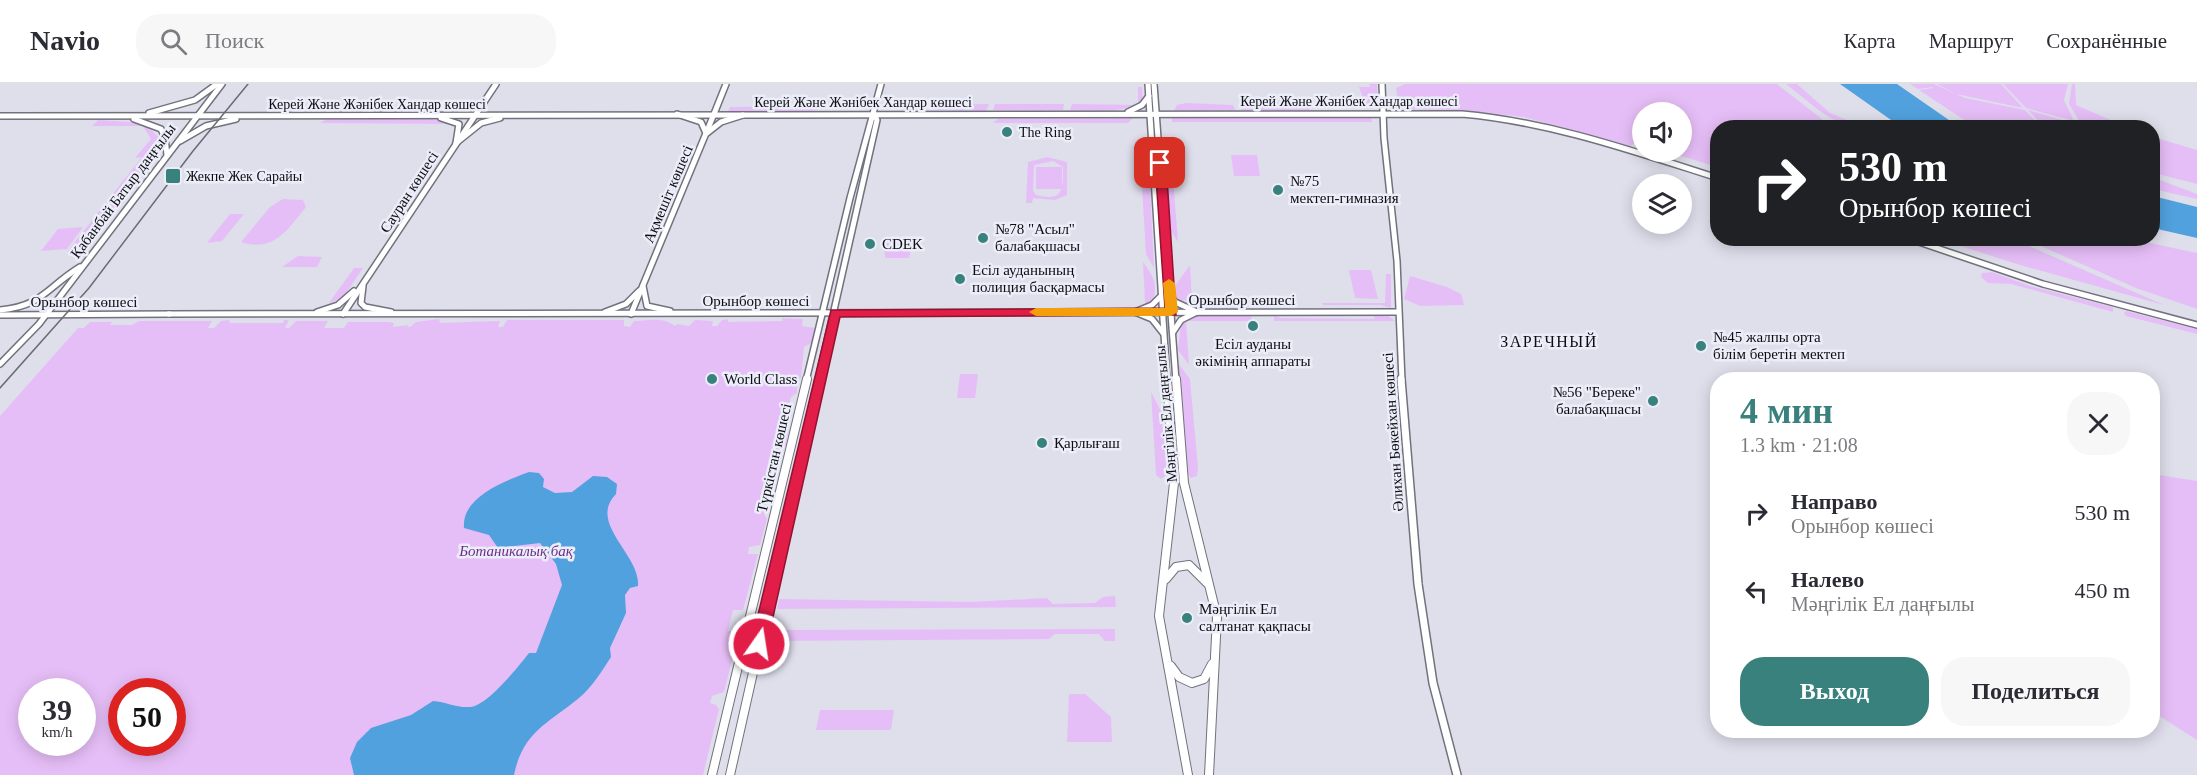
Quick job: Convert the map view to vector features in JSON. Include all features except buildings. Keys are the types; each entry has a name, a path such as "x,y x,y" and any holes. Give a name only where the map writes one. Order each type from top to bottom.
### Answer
{"main road":[{"name":"Қабанбай Батыр даңғылы","path":"0,362 46,314 220,84"},
{"path":"125,116 183,105 220,84"},
{"name":"Ақмешіт көшесі","path":"714,114 726,84"},
{"name":"Түркістан көшесі","path":"712,775 822,313 881,84"},
{"name":"Мәңгілік Ел даңғылы","path":"1148,84 1153,113 1171,312 1169,335 1174,483 1159,616 1188,775"},
{"name":"Мәңгілік Ел даңғылы","path":"1154,84 1153,113 1163,312 1169,335 1184,483 1217,617 1209,775"},
{"path":"1124,114 1142,105 1149,96"},
{"name":"Түркістан көшесі","path":"730,775 835,313 877,120 874,114"},
{"name":"Керей Және Жәнібек Хандар көшесі","path":"0,117 1472,114 1524,121 1586,135 1710,175"},
{"path":"430,115 459,124 456,143"},
{"path":"456,143 483,123 521,115"},
{"path":"125,116 155,125 162,130 168,142 167,156"},
{"path":"176,144 206,126 247,116"},
{"path":"1929,246 2059,288 2197,325"},
{"path":"0,312 37,302 67,274 82,266"},
{"path":"1135,312 1152,305 1162,295"},
{"path":"1170,295 1175,302 1197,312"},
{"path":"1135,312 1152,319 1169,335 1181,320 1197,312"},
{"path":"795,429 795,432 801,434 809,427"},
{"path":"787,459 797,453 802,458"},
{"path":"1164,582 1176,567 1189,565 1209,585"},
{"path":"754,599 757,609 768,604"},
{"path":"744,639 748,634 755,633 759,636 759,644"},
{"path":"1168,661 1179,677 1192,683 1199,682 1211,669 1217,644"}],"street":[{"name":"Сауран көшесі","path":"343,314 496,84"},
{"name":"Әлихан Бөкейхан көшесі","path":"1382,84 1384,138 1397,261 1398,312 1418,584 1433,682 1457,775"},
{"path":"677,114 700,122 706,133 721,122 746,114"},
{"name":"Ақмешіт көшесі","path":"631,314 714,114"},
{"path":"309,314 338,305 363,282"},
{"path":"363,282 361,303 365,307 401,314"},
{"path":"643,286 647,306 680,313"},
{"path":"600,313 626,304 643,286"},
{"name":"Орынбор көшесі","path":"0,312 221,315 1398,312"}],"green space":[{"path":"1369,84 1377,84 1378,103 1365,103 1359,87 1370,87"},
{"path":"1405,84 1777,84 1823,120 1710,120 1710,165 1692,159 1692,102 1632,102 1632,145 1630,146 1524,117 1462,110 1394,109 1399,107 1396,88"},
{"path":"1786,84 1797,84 1830,113 1846,120 1836,120"},
{"path":"1910,84 1934,84 1965,98 2025,110 2034,120 1964,120 1919,90 1932,87 1918,89"},
{"path":"1937,84 2001,84 2023,108 1956,94"},
{"path":"2003,84 2068,84 2064,100 2074,120 2070,120 2026,108"},
{"path":"2072,84 2075,84 2076,105 2111,120 2079,120 2069,104"},
{"path":"1138,87 1142,87 1143,102 1138,105"},
{"path":"1242,102 1311,104 1309,110 1241,110"},
{"path":"1325,102 1372,104 1373,109 1338,106 1327,109"},
{"path":"1186,103 1233,105 1235,110 1174,111 1177,105"},
{"path":"989,104 986,111 933,110 933,105"},
{"path":"995,104 1064,104 1063,110 993,110"},
{"path":"1072,104 1137,105 1108,110 1070,110"},
{"path":"820,106 819,110 811,111 728,112 730,107"},
{"path":"2028,110 2062,120 2037,120"},
{"path":"1371,117 1372,122 1172,122 1172,118"},
{"path":"1133,118 1128,123 993,123 998,119"},
{"path":"327,119 433,119 450,124 320,123"},
{"path":"98,120 144,123 164,143 155,161 133,184 134,188 88,248 67,252 142,157 135,158 151,139 143,126 92,126"},
{"path":"2160,139 2197,150 2197,184 2160,175"},
{"path":"1163,152 1172,165 1178,242 1168,226"},
{"path":"1231,155 1257,155 1260,176 1234,176"},
{"path":"1047,157 1067,162 1067,195 1055,200 1033,198 1032,203 1026,203 1028,162","holes":["1053,161 1063,167 1060,192 1052,197 1036,195 1033,191 1034,165"]},
{"path":"1036,167 1062,167 1062,189 1036,189"},
{"path":"1141,171 1150,186 1154,268 1146,254"},
{"path":"2160,180 2197,194 2197,199 2160,191"},
{"path":"283,199 303,200 306,207 286,231 271,242 263,244 253,245 241,242 270,207"},
{"path":"230,214 244,214 222,241 207,243"},
{"path":"83,227 67,249 41,251 58,229"},
{"path":"884,243 912,243 909,258 885,258"},
{"path":"2160,245 2197,253 2197,309 2136,288 2041,246"},
{"path":"1961,246 2029,246 2164,305"},
{"path":"298,256 322,257 317,267 282,267"},
{"path":"1143,262 1154,281 1155,291 1152,303 1145,303"},
{"path":"1190,265 1192,300 1175,301 1174,287"},
{"path":"354,268 363,268 342,299 329,303"},
{"path":"1349,270 1371,270 1378,299 1355,298"},
{"path":"1992,272 2030,286 2113,307 2113,312 2011,284 1988,283 1981,277 1982,273"},
{"path":"1386,274 1391,274 1391,308 1381,305 1323,305 1322,303 1385,303"},
{"path":"1410,276 1447,287 1461,294 1464,305 1420,306 1404,299"},
{"path":"2126,311 2197,329 2197,334 2126,316 2124,313"},
{"path":"1208,315 1251,316 1252,321 1186,321 1189,365 1178,350 1181,323 1188,318"},
{"path":"1373,315 1387,315 1395,321 1274,321 1274,316 1375,319"},
{"name":"Ботаникалық бақ","path":"782,318 803,319 802,326 815,328 812,343 804,347 801,378 791,379 790,385 797,387 797,393 791,397 786,421 789,425 786,445 781,447 764,514 767,519 760,545 749,547 748,554 758,554 743,610 733,610 728,631 739,632 724,692 712,696 710,703 719,709 703,775 0,775 0,416 78,328 84,328 90,322 132,325 139,321 212,321 208,328 214,328 221,321 229,320 230,323 283,323 284,320 289,320 285,328 289,328 296,321 328,321 324,328 344,328 348,322 389,322 394,323 393,327 409,325 407,327 410,327 416,322 439,319 440,323 500,321 498,327 503,327 507,320 624,320 624,326 630,327 634,321 652,320 666,321 675,326 677,324 689,326 695,320 713,321 712,326 717,326 722,320 727,319 729,322 783,321"},
{"path":"1178,363 1190,379 1198,468 1197,476 1191,478 1188,474"},
{"path":"960,374 978,374 975,398 957,398"},
{"path":"1151,392 1163,415 1167,474 1161,479 1156,475"},
{"path":"2160,475 2197,481 2197,740 2160,716"},
{"path":"1115,596 1116,607 777,609 779,599 971,602 1047,598 1053,604 1095,603 1103,597"},
{"path":"1115,629 1115,641 1105,641 1099,634 1055,634 1049,639 773,641 776,630"},
{"path":"1069,694 1085,694 1111,717 1112,742 1067,742"},
{"path":"820,710 894,710 891,730 816,730"}],"water":[{"path":"1840,84 1897,84 1949,120 1891,120"},
{"path":"2160,198 2197,207 2197,238 2160,230"},
{"path":"529,472 539,473 544,479 543,487 555,493 572,492 593,476 607,477 617,484 616,494 609,505 608,516 611,528 637,574 638,586 630,588 625,595 626,613 610,648 611,657 584,694 539,729 531,738 518,760 514,775 354,775 350,758 357,742 371,728 411,715 433,701 465,707 477,705 502,685 529,653 536,653 562,585 556,564 540,543 498,548 489,535 464,528 465,517 477,499 508,480"}],"tram line":[{"path":"0,388 89,288 193,151 248,84"}],"slow traffic":[{"path":"1036,312 1171,312 1169,283"}],"place":[{"name":"The Ring","path":"1007,132"},
{"name":"Жекпе Жек Сарайы","path":"173,176"},
{"name":"№75 мектеп-гимназия","path":"1278,190"},
{"name":"№78 \"Асыл\" балабақшасы","path":"983,238"},
{"name":"CDEK","path":"870,244"},
{"name":"Есіл ауданының полиция басқармасы","path":"960,279"},
{"name":"Есіл ауданы әкімінің аппараты","path":"1253,326"},
{"name":"№45 жалпы орта білім беретін мектеп","path":"1701,346"},
{"name":"World Class","path":"712,379"},
{"name":"№56 \"Береке\" балабақшасы","path":"1653,401"},
{"name":"Қарлығаш","path":"1042,443"},
{"name":"Мәңгілік Ел салтанат қақпасы","path":"1187,618"}],"district":[{"name":"ЗАРЕЧНЫЙ","path":"1549,341"}],"route":[{"path":"759,644 835,313 1171,312 1160,163"}]}
